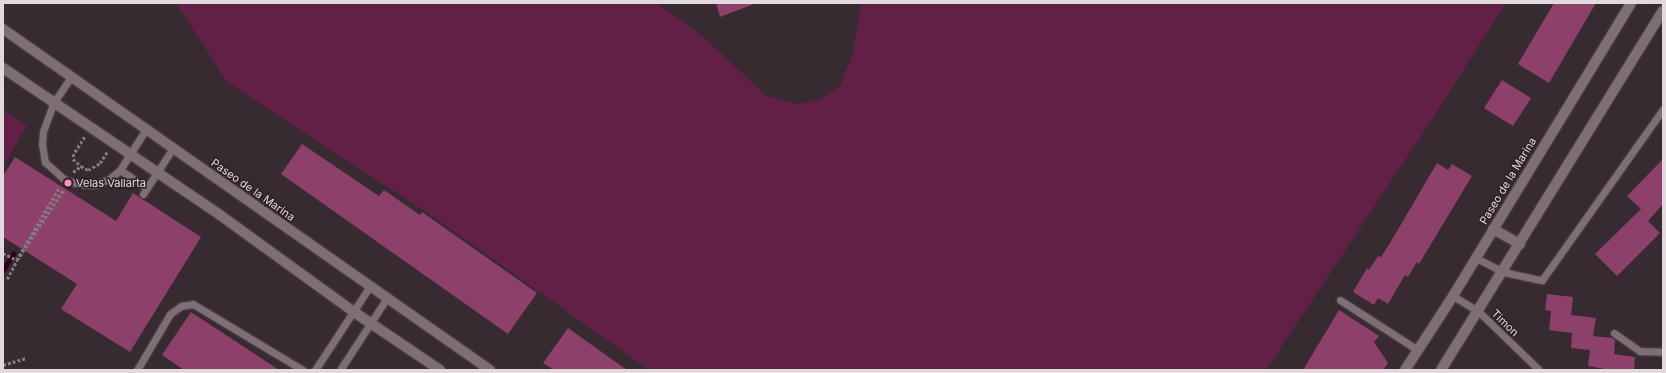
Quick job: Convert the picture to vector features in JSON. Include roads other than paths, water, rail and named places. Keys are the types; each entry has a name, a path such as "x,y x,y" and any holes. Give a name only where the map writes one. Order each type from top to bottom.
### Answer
{"street":[{"name":"Paseo de la Marina","path":"1405,370 1494,229 1630,3"},
{"path":"1441,370 1660,23 1663,11"},
{"name":"Paseo de la Marina","path":"3,29 490,370"},
{"path":"3,68 53,104 113,142 130,155 220,214 354,312 440,370"},
{"path":"1494,229 1520,244"}],"lane":[{"path":"71,77 53,104 43,131 42,144 45,162 65,180 80,184 95,185 109,179 120,170 146,129"},
{"path":"1476,258 1503,272 1542,280 1663,109"},
{"path":"120,170 145,191 173,148"},
{"path":"315,370 370,286"},
{"name":"Timon","path":"1452,296 1478,311 1539,370"},
{"path":"340,370 387,298"},
{"path":"1340,300 1418,350"},
{"path":"137,370 170,314 181,306 193,304 303,370"},
{"path":"1614,333 1640,351 1663,352"}],"waterway":[{"path":"3,270 13,254"}],"place":[{"name":"Velas Vallarta","path":"68,183"}]}
